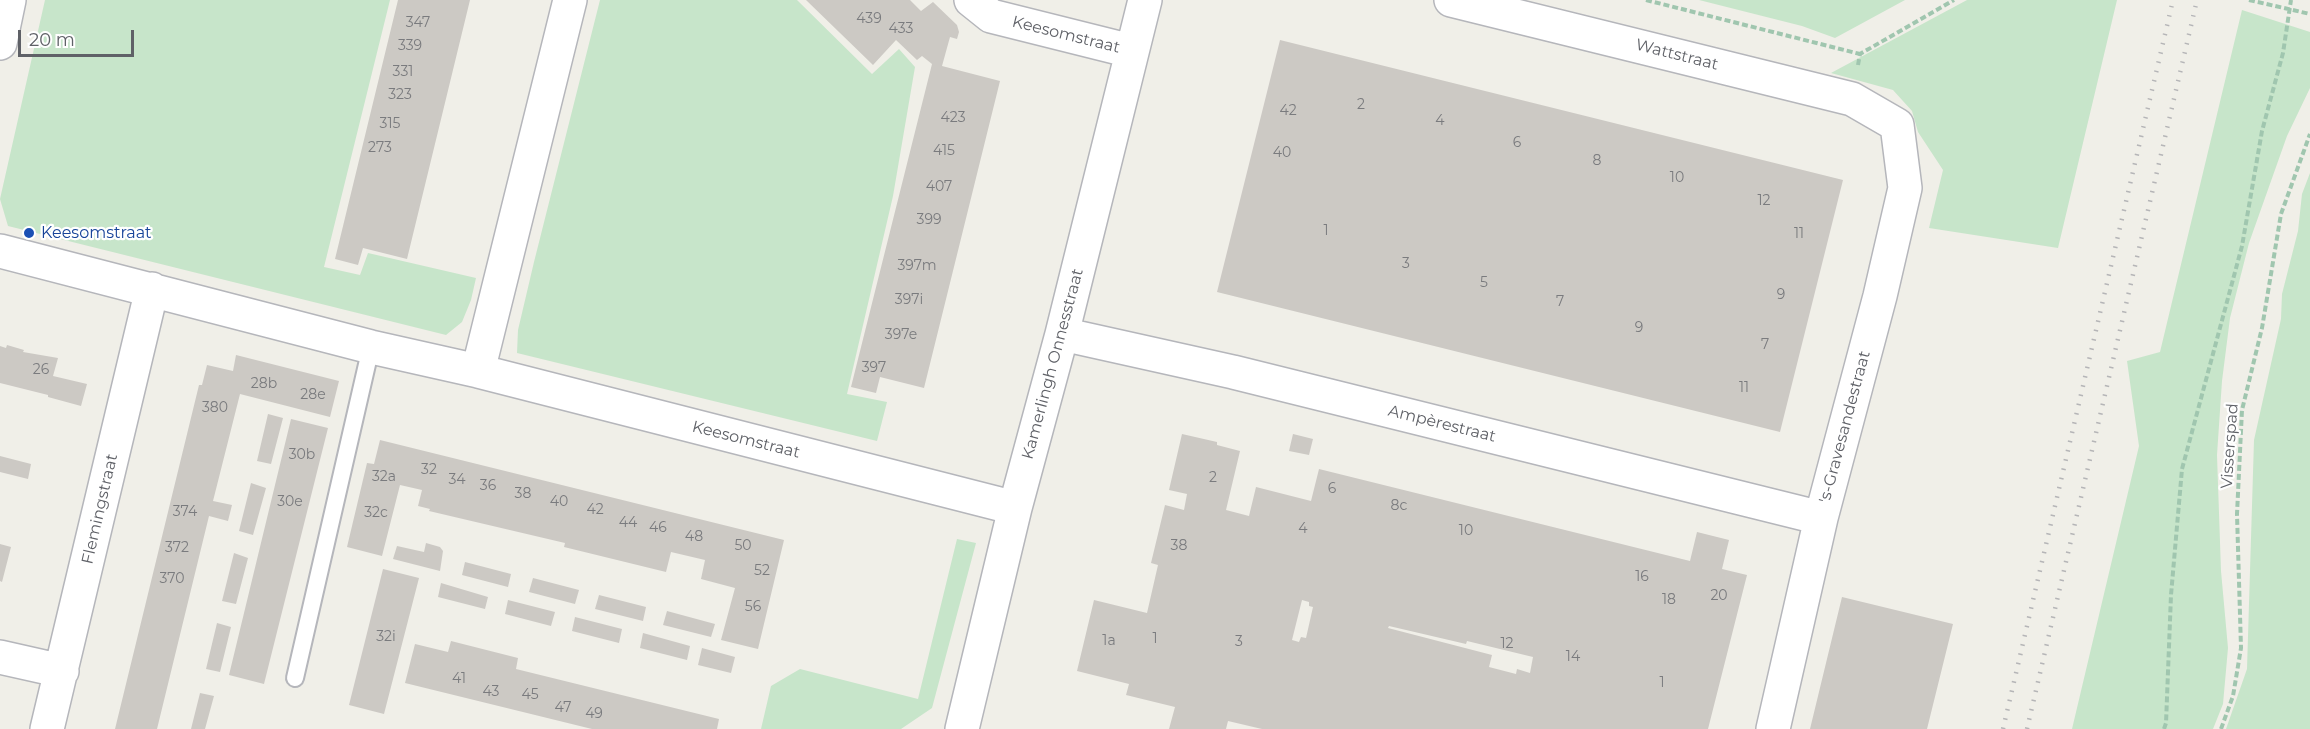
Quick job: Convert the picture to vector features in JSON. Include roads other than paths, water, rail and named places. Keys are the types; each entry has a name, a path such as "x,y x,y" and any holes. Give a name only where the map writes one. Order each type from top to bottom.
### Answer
{"street":[{"path":"0,43 9,0"},
{"path":"478,371 570,0"},
{"name":"Keesomstraat","path":"972,0 991,16 1131,51"},
{"name":"Kamerlingh Onnesstraat","path":"962,729 1015,508 1062,334 1145,0"},
{"name":"Wattstraat","path":"1451,0 1852,99 1897,125"},
{"name":"'s-Gravesandestraat","path":"1773,729 1821,518 1880,296 1905,188 1897,125"},
{"name":"Keesomstraat","path":"0,250 1015,508"},
{"name":"Flemingstraat","path":"47,729 152,289"},
{"name":"Ampèrestraat","path":"1062,334 1233,372 1821,518"},
{"path":"0,657 62,671"}],"lane":[{"path":"295,678 371,346"}],"railway":[{"path":"2003,729 2173,0"},
{"path":"2027,729 2197,0"}],"place":[{"name":"Keesomstraat","path":"29,233"}]}
